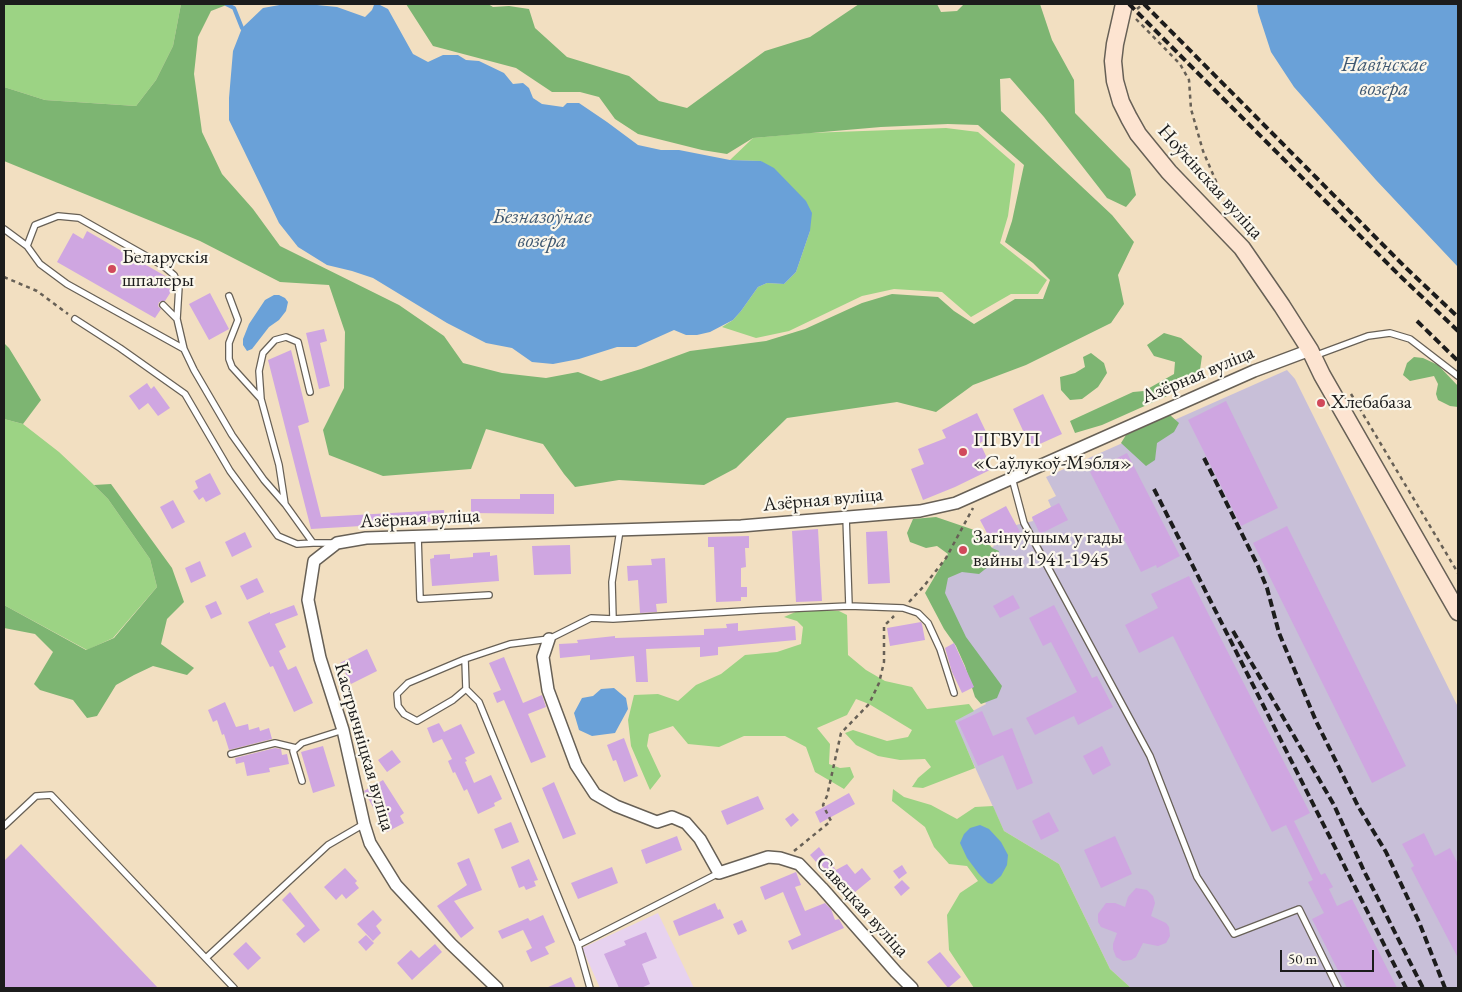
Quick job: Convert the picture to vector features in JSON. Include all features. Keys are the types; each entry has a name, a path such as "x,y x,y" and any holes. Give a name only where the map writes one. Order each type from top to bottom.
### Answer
{"main road":[{"name":"Ноўкінская вуліца","path":"1130,8 1115,44 1113,61 1115,81 1121,102 1129,118 1138,134 1169,172 1242,248 1311,354 1458,612"}],"street":[{"name":"Азёрная вуліца","path":"314,561 336,543 366,538 741,526 920,511 956,503 1254,371 1311,354"},
{"name":"Кастрычніцкая вуліца","path":"314,561 308,600 320,658 343,730 370,843 396,885 451,944 497,988"},
{"path":"549,639 542,657 548,690 576,765 595,794 616,806 656,822 672,817 686,823 700,838 719,873"},
{"name":"Савецкая вуліца","path":"719,873 768,857 784,859 799,864 912,988"}],"lane":[{"path":"27,246 35,225 58,216 79,218 162,265 174,275 179,286 176,319 184,349 194,370 232,435 313,544"},
{"path":"4,229 27,246 40,264 67,284 184,349"},
{"path":"229,296 238,320 229,343 229,359 232,367 261,398"},
{"path":"163,305 176,319"},
{"path":"75,319 185,394 230,471 278,536 297,544 336,543"},
{"path":"1311,354 1368,336 1390,333 1410,339 1458,376"},
{"path":"285,504 279,465 261,398 259,371 263,353 275,340 286,337 298,342 310,392"},
{"path":"1012,477 1024,523 1150,756 1197,877 1234,934 1299,909 1338,988"},
{"path":"846,516 849,606"},
{"path":"613,620 612,582 620,530"},
{"path":"418,536 420,599 488,595"},
{"path":"466,689 453,700 417,721 404,714 398,706 397,694 408,683 465,659 510,644 549,639 591,618 613,620 849,606 903,608 918,613 928,623 940,650 954,693"},
{"path":"465,659 466,689 479,702 578,946 590,988"},
{"path":"302,781 293,751 302,743 343,730"},
{"path":"231,754 275,743 296,748"},
{"path":"4,826 36,796 51,795 234,988"},
{"path":"206,958 328,845 364,824"},
{"path":"578,946 719,873"}],"path":[{"path":"1130,8 1143,4"},
{"path":"1135,18 1180,64 1189,80 1192,109 1203,151 1224,200 1237,222"},
{"path":"4,277 37,291 75,319"},
{"path":"1351,394 1458,573"},
{"path":"784,859 831,821 823,804 827,796 842,733 869,704 879,683 884,662 884,626 924,586 946,558 982,491"}],"shaded area":[{"path":"1287,370 1295,379 1458,707 1458,988 1131,988 1110,969 1059,864 1004,831 954,721 986,704 933,594 939,583 994,546 1016,525 1033,521 1032,517 1051,507 1048,500 1056,496 1046,477"},
{"path":"658,913 694,988 600,988 582,948"}],"green space":[{"path":"4,4 181,4 173,46 156,80 136,106 45,100 4,87"},
{"path":"181,4 229,4 211,11 198,37 194,74 202,132 222,174 253,209 280,246 399,305 444,336 463,363 502,373 546,378 578,372 601,381 690,351 766,341 805,329 862,303 892,294 938,297 954,311 974,324 1015,299 1043,299 1050,280 1033,263 1005,242 1012,221 1024,165 978,125 948,124 881,127 753,138 727,154 702,150 638,134 615,119 599,97 580,92 552,92 516,68 433,46 406,4 488,4 493,7 509,6 529,9 535,28 567,57 629,76 659,101 687,108 765,51 810,37 859,4 937,4 941,12 957,11 964,4 1040,4 1052,40 1074,80 1075,113 1130,169 1136,195 1126,207 1107,198 1044,117 1010,78 1000,79 1001,111 1112,215 1134,242 1118,275 1124,304 1111,323 1026,365 973,385 936,412 897,402 787,418 736,468 704,485 619,480 575,487 543,444 486,429 471,469 383,476 329,455 323,430 344,388 345,332 329,285 280,282 200,241 4,161 4,87 45,100 136,106 156,80 173,46"},
{"path":"946,128 978,132 1015,164 1008,216 1000,243 1047,280 1038,294 1011,294 971,317 942,292 894,289 862,296 789,331 756,338 722,327 733,320 758,287 767,283 784,284 796,272 810,231 761,161 730,160 753,138 808,133"},
{"path":"1164,333 1181,338 1202,356 1199,377 1176,392 1102,425 1075,433 1070,421 1133,392 1144,391 1174,374 1175,362 1154,356 1147,345"},
{"path":"4,343 41,400 23,424 4,419"},
{"path":"1091,353 1104,363 1107,373 1098,387 1082,399 1070,400 1061,390 1060,377 1075,373 1085,367 1083,357"},
{"path":"1414,357 1423,358 1438,365 1458,386 1458,407 1450,406 1438,400 1436,394 1438,384 1434,376 1410,381 1403,375 1407,363"},
{"path":"1170,415 1179,423 1174,432 1157,443 1155,460 1146,466 1121,443 1126,435"},
{"path":"4,419 23,424 59,452 94,485 108,499 150,559 157,587 113,638 87,650 4,605"},
{"path":"111,484 172,568 184,602 167,619 161,644 194,668 187,675 153,666 116,685 97,716 87,718 73,700 40,690 34,684 53,652 35,634 4,628 4,605 86,650 114,638 157,587 150,559 108,499 94,485"},
{"path":"936,517 980,532 992,548 999,551 994,562 979,574 962,572 948,578 945,593 966,637 1002,686 997,698 981,704 975,697 956,646 944,629 925,593 948,554 937,546 926,548 910,542 907,533 913,519"},
{"path":"800,610 839,611 847,615 848,655 866,670 885,681 912,687 927,709 969,704 974,711 955,721 975,768 923,788 912,787 918,778 931,767 925,759 900,760 878,756 856,745 845,733 853,730 887,741 908,737 912,730 869,704 856,699 847,715 817,728 830,744 829,764 840,768 850,767 854,777 844,789 815,772 806,747 785,736 744,736 719,747 688,744 673,726 649,734 647,746 661,776 650,790 631,746 628,720 634,695 658,694 678,701 696,685 721,674 745,655 777,652 801,644 803,627 797,621 784,617"},
{"path":"893,789 904,797 931,805 957,819 975,807 993,806 1004,831 1059,864 1110,969 1131,988 974,988 949,950 947,915 960,893 978,881 967,866 949,864 934,847 925,827 892,801"}],"water":[{"name":"Безназоўнае возера","path":"285,4 337,7 365,17 374,5 378,4 388,9 413,54 428,62 443,55 458,55 466,60 479,61 504,73 513,84 523,83 529,88 533,98 542,104 563,107 567,103 579,103 638,145 661,150 679,150 730,160 761,161 774,168 806,201 812,213 810,231 796,272 784,284 767,283 758,287 733,320 710,332 686,335 674,330 636,347 617,347 579,359 553,364 532,362 512,348 486,343 447,323 373,278 327,265 298,247 279,223 229,120 233,51 242,28 263,8"},
{"name":"Навінскае возера","path":"1257,4 1458,4 1458,267 1376,180 1294,87 1271,52"},
{"path":"274,295 285,298 288,302 286,311 279,320 269,327 252,349 247,351 243,345 243,339 249,324 265,300"},
{"path":"614,688 626,698 628,709 615,733 592,736 579,730 574,713 582,698 593,696 601,689"},
{"path":"980,825 989,829 1001,842 1008,855 1007,865 1001,876 992,884 988,883 979,874 967,858 960,843 964,834 970,828"}],"building":[{"name":"Беларускія шпалеры","path":"87,231 167,277 162,284 172,290 165,301 159,302 158,306 161,309 155,318 57,262 73,233 83,239"},
{"path":"210,293 229,329 209,340 189,304"},
{"path":"324,329 327,341 320,343 330,386 319,389 306,333"},
{"path":"291,350 309,422 298,426 321,517 444,510 445,521 311,529 268,360"},
{"path":"147,383 151,389 154,386 170,408 158,416 148,403 139,410 129,396"},
{"path":"1043,394 1062,434 1031,448 1013,409"},
{"path":"1226,401 1278,508 1241,526 1188,420"},
{"path":"977,413 989,438 980,443 992,469 923,500 911,469 924,464 918,449 946,438 942,430"},
{"path":"1127,453 1180,556 1157,568 1156,565 1141,572 1090,472"},
{"path":"210,473 221,494 206,502 203,497 199,500 193,491 198,488 195,481"},
{"path":"520,494 554,494 554,514 471,513 471,499 520,499"},
{"path":"173,500 185,522 172,529 160,507"},
{"path":"1059,503 1068,520 1040,534 1032,517"},
{"path":"1006,506 1020,532 994,546 980,520"},
{"path":"1287,526 1406,766 1372,783 1253,543"},
{"path":"818,529 822,601 796,602 792,531"},
{"path":"887,531 890,583 868,584 866,532"},
{"path":"245,532 252,547 232,557 225,542"},
{"path":"749,536 749,548 745,548 746,567 741,568 741,587 747,587 747,597 741,597 741,601 716,602 714,547 708,547 708,537"},
{"path":"570,545 571,574 534,575 532,546"},
{"path":"490,552 490,556 497,555 499,581 432,586 430,559 434,558 434,555 450,554 450,559 473,557 473,553"},
{"path":"665,558 667,603 656,604 657,612 640,613 638,580 628,581 627,566 652,565 651,559"},
{"path":"200,561 206,576 191,583 185,568"},
{"path":"1189,576 1310,813 1294,821 1321,875 1325,873 1333,887 1329,889 1337,906 1352,899 1397,988 1347,988 1312,919 1324,913 1308,882 1313,880 1286,825 1272,832 1173,636 1139,653 1125,625 1158,608 1151,594"},
{"path":"257,578 264,592 247,600 240,586"},
{"path":"1013,595 1020,608 1000,618 993,606"},
{"path":"216,601 222,614 211,619 205,606"},
{"path":"294,605 298,615 275,624 286,647 279,651 288,670 296,666 313,703 294,712 273,666 270,667 248,622 270,612 270,614"},
{"path":"1054,605 1092,678 1097,676 1113,707 1078,725 1074,716 1035,735 1026,718 1077,692 1051,642 1043,646 1029,618"},
{"path":"921,622 925,640 890,646 887,628"},
{"path":"738,623 738,631 795,626 796,640 718,647 718,655 700,657 700,647 646,649 648,682 636,682 634,656 590,660 590,655 560,658 559,644 578,643 577,640 615,636 615,638 704,635 704,629 727,628 726,624"},
{"path":"954,643 974,687 962,693 952,672 945,648"},
{"path":"367,649 377,671 351,684 340,663"},
{"path":"504,657 523,703 542,695 546,707 528,714 546,757 531,763 504,700 497,703 493,693 501,690 489,663"},
{"path":"225,702 236,727 248,724 249,730 259,727 260,731 269,728 272,739 229,750 217,720 213,722 208,710"},
{"path":"982,711 993,736 1012,728 1033,783 1017,790 1003,755 978,766 958,722"},
{"path":"439,723 444,732 461,724 475,753 465,758 467,761 465,762 474,783 491,775 502,799 494,803 495,806 478,814 467,789 464,791 455,772 453,773 448,761 452,759 442,739 433,743 427,728"},
{"path":"624,738 638,776 624,782 616,760 613,761 607,745"},
{"path":"323,746 335,786 313,793 301,752"},
{"path":"1102,746 1111,765 1093,775 1083,756"},
{"path":"275,748 281,749 282,755 287,754 289,764 269,768 270,772 247,776 244,762 236,764 235,758"},
{"path":"392,750 401,762 387,772 378,760"},
{"path":"383,780 404,813 400,816 404,823 387,832 364,791"},
{"path":"554,782 576,834 563,839 542,788"},
{"path":"849,793 855,804 820,823 815,812"},
{"path":"758,796 764,809 727,825 721,811"},
{"path":"1049,812 1059,831 1041,840 1032,821"},
{"path":"793,813 799,820 791,827 785,819"},
{"path":"511,822 519,842 502,849 494,829"},
{"path":"1424,833 1435,856 1450,848 1458,864 1458,958 1411,868 1414,866 1402,844"},
{"path":"677,836 682,850 646,864 641,850"},
{"path":"1115,836 1132,874 1101,888 1084,850"},
{"path":"21,844 158,988 4,988 4,861"},
{"path":"819,847 836,870 847,864 855,874 862,868 871,879 849,897 819,862 817,863 810,855"},
{"path":"469,858 482,890 454,901 474,928 461,938 437,906 467,885 457,863"},
{"path":"529,859 538,880 534,881 536,886 526,890 524,886 519,888 511,867"},
{"path":"902,865 907,873 899,879 893,871"},
{"path":"612,867 618,883 578,899 571,883"},
{"path":"345,868 357,881 355,883 359,888 346,899 342,894 336,900 324,887"},
{"path":"796,872 801,885 795,887 805,911 825,903 831,909 835,920 839,919 844,928 792,950 788,941 801,935 783,892 765,900 760,887"},
{"path":"902,880 910,888 901,896 894,887"},
{"path":"1136,888 1147,890 1153,896 1155,903 1151,916 1166,923 1169,927 1170,936 1166,943 1158,946 1143,943 1136,957 1123,961 1116,957 1113,949 1117,933 1101,927 1098,922 1098,914 1106,903 1115,903 1125,907 1128,897"},
{"path":"290,892 320,930 304,943 296,934 305,926 282,900"},
{"path":"715,903 724,918 679,936 673,921"},
{"path":"373,910 382,920 376,926 381,933 373,941 357,924"},
{"path":"543,915 555,942 545,947 549,954 531,962 526,951 532,948 523,930 502,939 498,931 528,918 530,921"},
{"path":"742,920 747,931 738,935 733,924"},
{"path":"646,932 657,958 642,964 650,984 641,988 619,988 604,954 626,945 624,941"},
{"path":"366,935 374,943 366,951 358,942"},
{"path":"246,942 261,958 248,970 233,954"},
{"path":"435,944 442,952 412,980 397,963 411,950 419,958"},
{"path":"940,952 961,977 948,988 927,962"},
{"path":"571,977 576,988 546,988"}],"waterway":[{"path":"226,4 234,8 242,28"}],"railway":[{"path":"1129,4 1398,274 1458,331"},
{"path":"1144,4 1405,267 1458,317"},
{"path":"1417,321 1458,361"},
{"path":"1204,458 1258,566 1267,588 1279,633 1316,721 1358,806 1386,852 1419,922 1445,988"},
{"path":"1154,489 1406,988"},
{"path":"1233,631 1334,805 1364,871 1423,988"}],"place":[{"name":"Беларускія шпалеры","path":"112,269"},
{"name":"Хлебабаза","path":"1321,403"},
{"name":"ПГВУП «Саўлукоў-Мэбля»","path":"963,452"},
{"name":"Загінуўшым у гады вайны 1941-1945","path":"963,550"}]}
